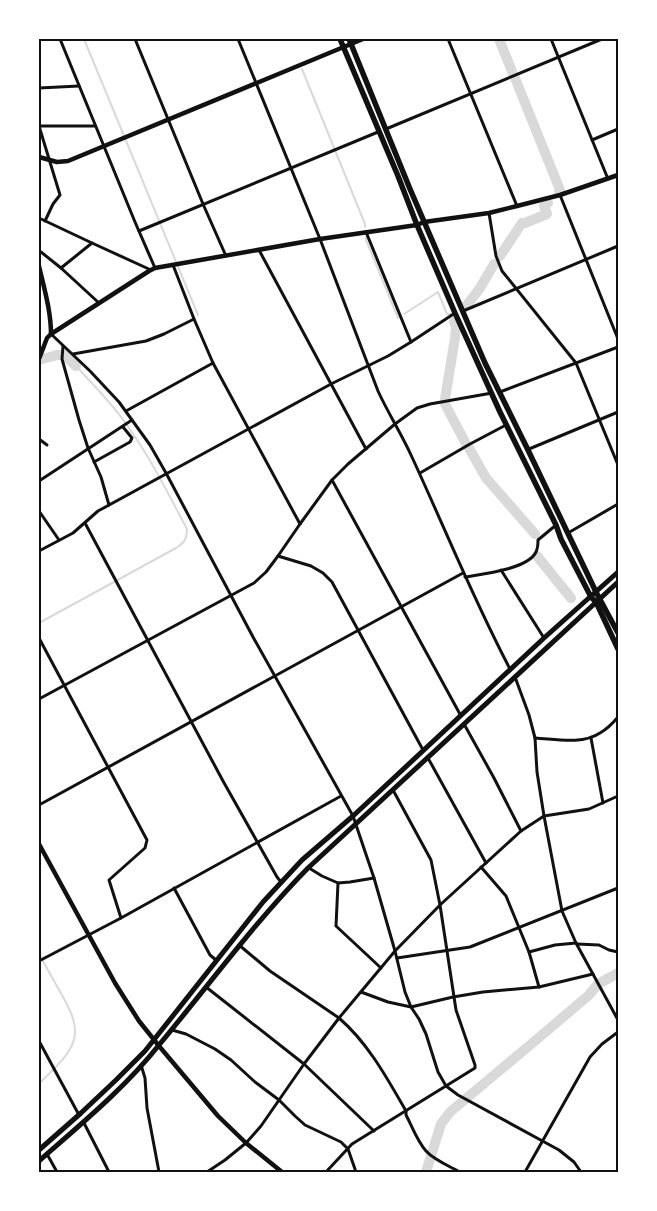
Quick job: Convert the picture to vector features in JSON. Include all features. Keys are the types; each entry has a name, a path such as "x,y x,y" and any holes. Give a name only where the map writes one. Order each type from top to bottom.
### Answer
{"highway":[{"path":"340,39 380,131 417,225 492,393 561,539 618,633"},
{"path":"350,41 462,311 596,592 596,599 618,649"}],"main road":[{"path":"596,592 618,572"},
{"path":"39,1150 79,1115 145,1051 263,902 302,860 353,816 544,638 618,582"},
{"path":"39,1161 84,1123 159,1046 239,945 308,868 584,614 596,599"}],"street":[{"path":"60,39 154,269"},
{"path":"135,39 226,256"},
{"path":"238,39 320,239 385,408 406,444 464,575 511,670"},
{"path":"39,157 57,162 68,161 344,47 350,41 363,39"},
{"path":"448,39 517,206"},
{"path":"550,39 608,179"},
{"path":"386,128 602,39"},
{"path":"39,88 80,86"},
{"path":"46,221 53,204 60,195 39,126 95,126"},
{"path":"592,140 618,129"},
{"path":"139,231 380,131"},
{"path":"40,357 47,338 51,334 154,269 320,239 489,213 560,195 618,175"},
{"path":"560,195 618,339"},
{"path":"489,213 496,256 502,271 576,363 618,465"},
{"path":"39,218 154,269"},
{"path":"366,232 411,342"},
{"path":"60,268 92,243"},
{"path":"462,311 618,246"},
{"path":"259,250 366,449"},
{"path":"39,252 60,268 99,304"},
{"path":"176,265 194,319 213,363 300,524"},
{"path":"39,266 49,311 51,334 90,371 126,411 131,421 150,445 274,676 353,816 374,878 410,1007 419,1019 426,1034 438,1072 446,1086 458,1095 568,1156 581,1172"},
{"path":"39,551 73,533 98,511 108,505 331,384 388,356 455,313"},
{"path":"73,354 146,341 194,319"},
{"path":"63,346 62,358 88,448 101,477 108,505"},
{"path":"500,392 618,347"},
{"path":"126,411 213,363"},
{"path":"39,699 254,583 266,572 332,480 395,424 417,408 492,393"},
{"path":"528,450 618,412"},
{"path":"39,481 131,421"},
{"path":"420,474 470,444 507,425"},
{"path":"94,462 130,442 132,438 124,426"},
{"path":"39,439 47,445"},
{"path":"332,480 461,716"},
{"path":"568,534 616,505 618,510"},
{"path":"39,511 59,540"},
{"path":"85,523 257,842 281,882"},
{"path":"39,804 358,630 464,575 501,570 522,564 536,553 538,540 556,525"},
{"path":"278,556 311,566 323,573 332,582 423,750"},
{"path":"501,570 544,638"},
{"path":"39,638 148,840 145,848 110,880 121,918"},
{"path":"515,677 535,738 544,816 562,911 576,944 618,1020"},
{"path":"535,738 573,740 591,738 601,733 618,717"},
{"path":"464,724 521,831"},
{"path":"591,738 603,803"},
{"path":"428,758 486,863"},
{"path":"326,1172 352,1144 475,1068 453,997 440,905 431,860 393,790"},
{"path":"39,961 121,918 341,796"},
{"path":"207,1172 246,1143 261,1126 304,1064 395,951 481,867 521,831 544,816 589,809 618,796"},
{"path":"39,844 115,983 139,1021 218,1116 246,1143 282,1172"},
{"path":"481,867 506,896 529,952 539,987"},
{"path":"308,868 338,883 374,878"},
{"path":"338,883 336,926 381,968"},
{"path":"174,888 210,955 216,960"},
{"path":"397,958 470,947 618,888"},
{"path":"529,952 555,945 576,944 599,945 618,952"},
{"path":"239,945 270,972 340,1018 349,1026 366,1046 392,1086 426,1151 435,1159 460,1172"},
{"path":"362,992 388,1002 410,1007 483,992 539,987 593,974"},
{"path":"206,987 304,1064 374,1131"},
{"path":"171,1030 186,1034 215,1049 279,1100 305,1125 342,1142 348,1149 356,1172"},
{"path":"525,1172 590,1057 602,1044 618,1032"},
{"path":"39,1041 79,1115"},
{"path":"141,1065 145,1078 147,1108 159,1172"},
{"path":"84,1123 110,1172"},
{"path":"47,1154 57,1172"}],"waterway":[{"path":"84,39 198,315"},
{"path":"499,39 513,74"},
{"path":"302,69 365,227"},
{"path":"515,78 559,191"},
{"path":"500,256 522,223 547,214 544,206 548,203"},
{"path":"366,237 398,318"},
{"path":"467,305 480,288 494,264"},
{"path":"404,314 438,292 447,314 452,314"},
{"path":"445,399 455,338 456,327 454,322"},
{"path":"39,360 64,355 76,366"},
{"path":"39,623 176,548 184,540 187,532 167,490 137,440 117,411 76,366"},
{"path":"445,404 466,444"},
{"path":"469,448 486,478 535,534"},
{"path":"537,556 571,598"},
{"path":"39,953 70,1010 75,1025 74,1041 67,1054 39,1084"},
{"path":"426,1172 441,1124 450,1112 589,995 598,984 618,973"}]}
